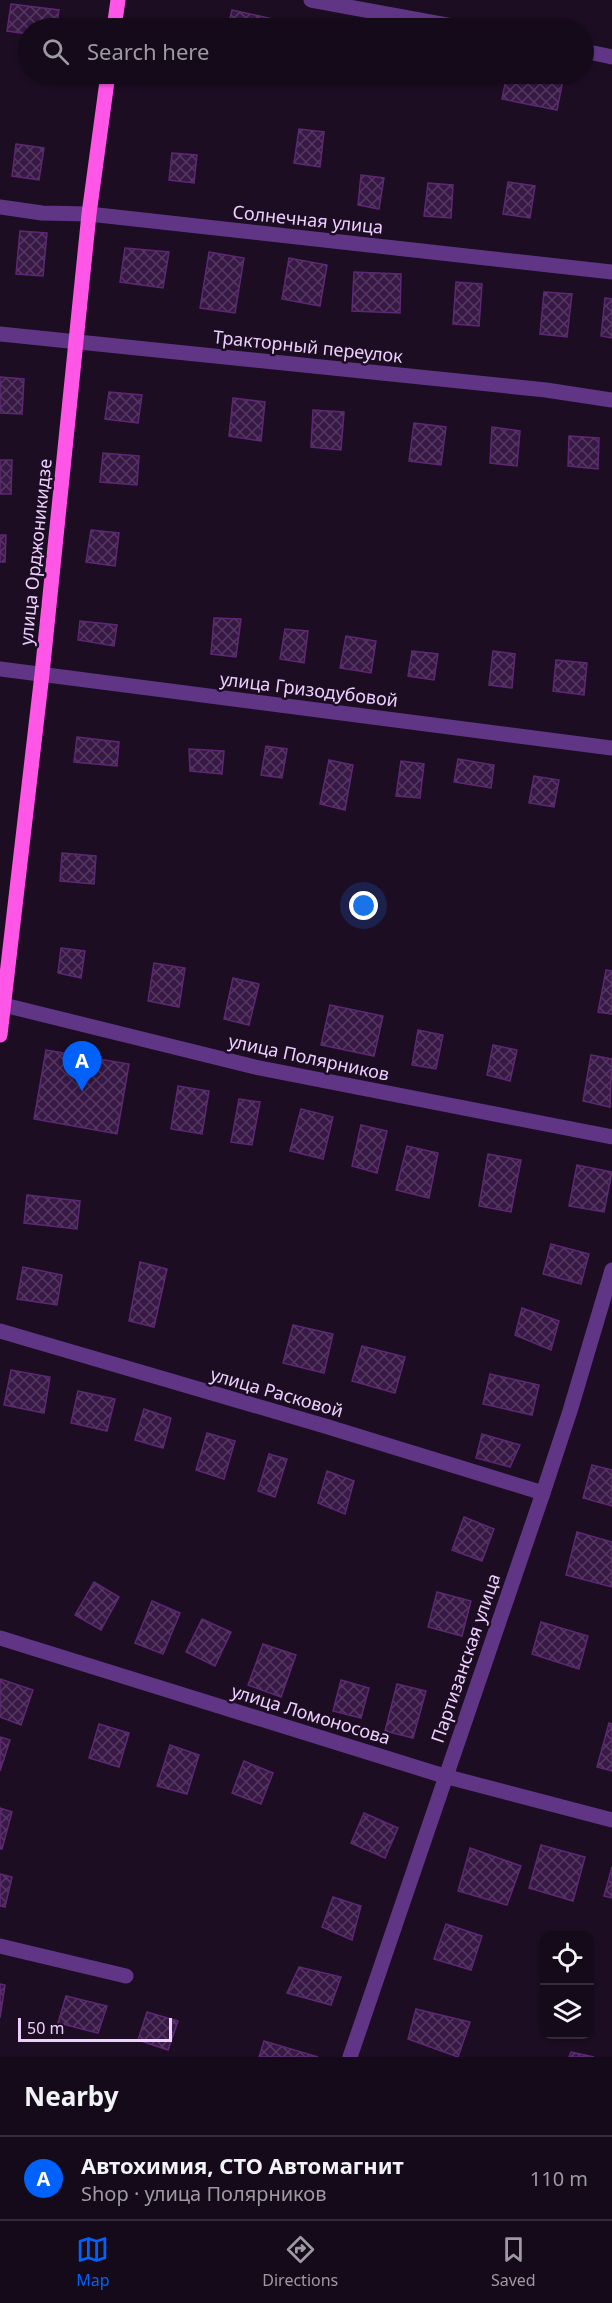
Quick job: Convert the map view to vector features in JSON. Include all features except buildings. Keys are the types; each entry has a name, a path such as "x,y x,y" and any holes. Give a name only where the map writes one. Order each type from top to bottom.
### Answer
{"main road":[{"path":"115,18 118,0"},
{"name":"улица Орджоникидзе","path":"0,1035 42,674 89,214 107,84"}],"street":[{"path":"311,0 409,18"},
{"path":"594,53 612,57"},
{"name":"Солнечная улица","path":"0,207 42,213 89,214 612,272"},
{"name":"Тракторный переулок","path":"0,334 77,344 546,390 612,400"},
{"name":"улица Гризодубовой","path":"0,669 612,748"},
{"name":"улица Полярников","path":"2,1005 255,1067 612,1137"},
{"name":"Партизанская улица","path":"350,2057 444,1776 543,1493 612,1270"},
{"name":"улица Расковой","path":"0,1331 325,1426 543,1493"},
{"name":"улица Ломоносова","path":"0,1638 444,1776 612,1820"},
{"path":"0,1946 126,1976"}],"place":[{"name":"Автохимия, СТО Автомагнит","path":"82,1091"}]}
